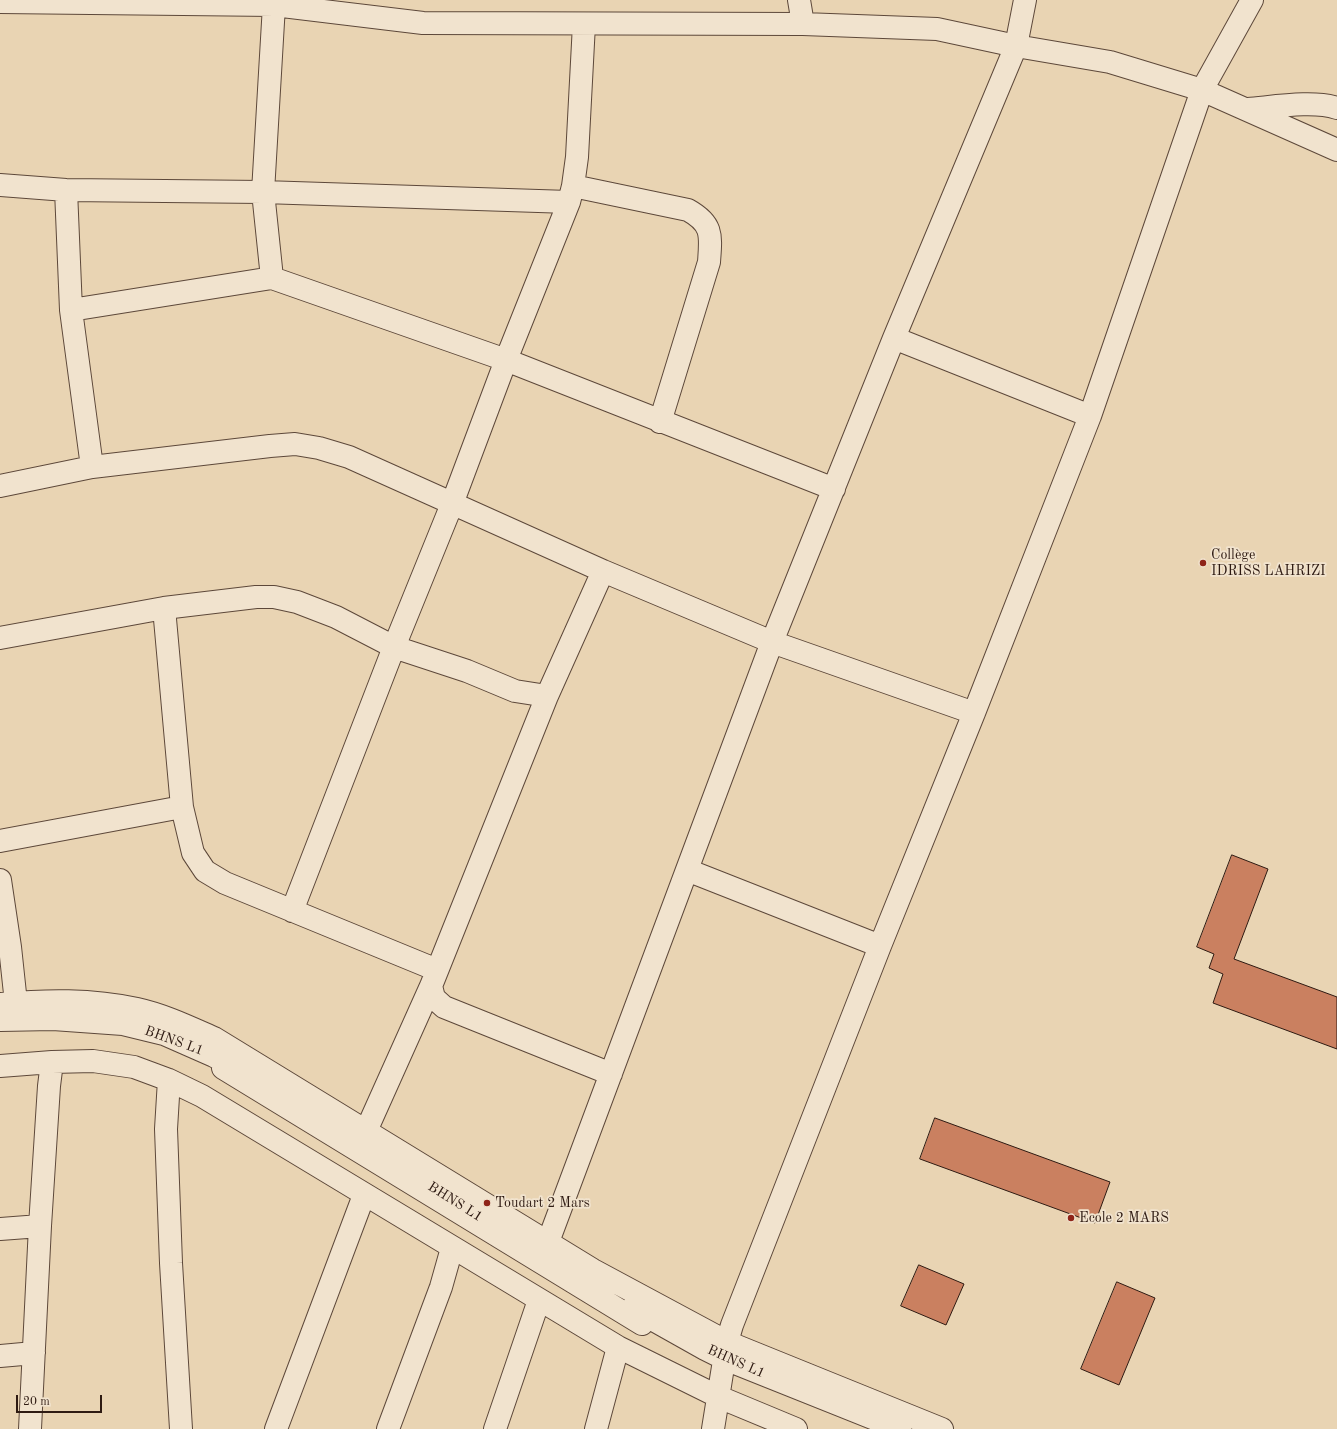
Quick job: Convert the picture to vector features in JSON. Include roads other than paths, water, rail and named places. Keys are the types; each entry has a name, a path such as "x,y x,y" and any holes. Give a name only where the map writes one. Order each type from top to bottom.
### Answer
{"street":[{"path":"799,0 803,24"},
{"path":"548,1242 772,642 894,338 1016,46 1025,0"},
{"path":"713,1429 725,1357 732,1326 880,946 974,713 1090,416 1202,90 1252,0"},
{"path":"0,2 274,5 424,23 803,24 937,29 1016,46 1110,62 1202,90 1337,150"},
{"path":"272,278 263,192 274,5"},
{"path":"292,911 394,647 452,504 571,194 577,157 584,24"},
{"path":"1246,109 1312,104 1337,108"},
{"path":"0,185 66,190 571,194 688,210 700,217 708,227 711,242 709,262 660,422"},
{"path":"66,190 72,310 92,468"},
{"path":"72,310 272,278 506,360 660,422 834,489"},
{"path":"894,338 1090,416"},
{"path":"0,486 92,468 270,446 295,444 318,448 349,457 603,571 772,642 974,713"},
{"path":"366,1131 434,978 547,696 603,571"},
{"path":"0,638 164,608 256,597 274,597 297,602 336,617 394,647 467,671 515,691 547,696"},
{"path":"164,608 182,807 192,852 205,871 224,883 292,911 434,978"},
{"path":"0,841 182,807"},
{"path":"687,870 880,946"},
{"path":"0,880 8,1004 57,1000 98,1002 138,1010 177,1022 214,1038 593,1270 725,1357 942,1429"},
{"path":"434,978 434,998 444,1007 611,1074"},
{"name":"BHNS L1","path":"0,1020 53,1019 123,1024 164,1034 214,1056 251,1076 555,1264 705,1349 900,1429"},
{"name":"BHNS L1","path":"0,1027 46,1024 130,1030 203,1056 725,1357 872,1429"},
{"path":"0,1066 52,1062 93,1061 134,1067 169,1080 202,1096 618,1347 718,1397 796,1429"},
{"path":"30,1429 40,1226 48,1094 52,1062"},
{"path":"169,1080 166,1129 171,1263 181,1429"},
{"path":"276,1429 364,1195"},
{"path":"0,1229 40,1226"},
{"path":"388,1429 441,1286 452,1248"},
{"path":"495,1429 539,1300"},
{"path":"596,1429 618,1347"},
{"path":"0,1356 34,1353"}],"place":[{"name":"Collège IDRISS LAHRIZI","path":"1203,563"},
{"name":"Toudart 2 Mars","path":"487,1203"},
{"name":"Ecole 2 MARS","path":"1071,1218"}]}
